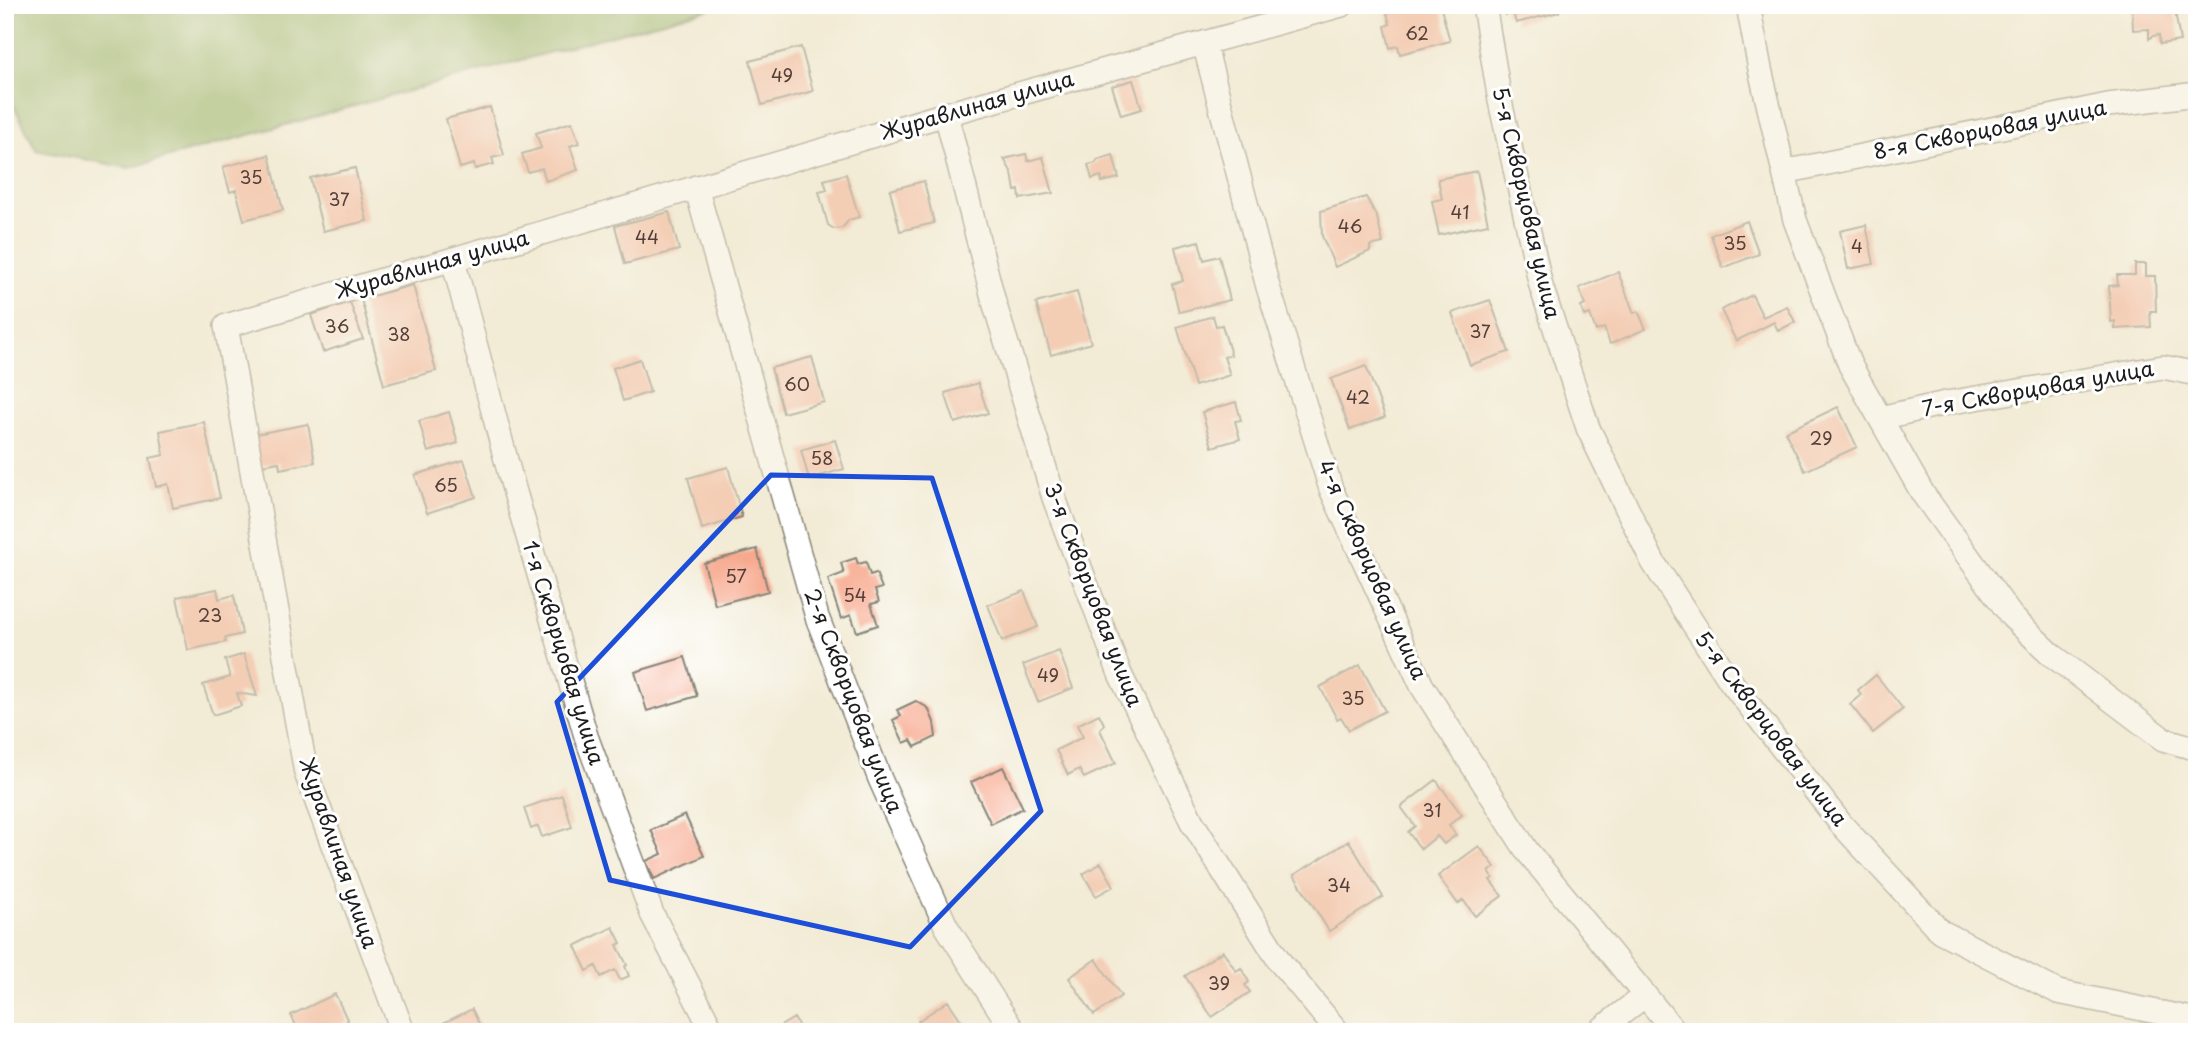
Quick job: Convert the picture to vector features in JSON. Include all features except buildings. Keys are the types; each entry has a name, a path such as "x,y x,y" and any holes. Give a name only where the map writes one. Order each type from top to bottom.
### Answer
{"street":[{"name":"Журавлиная улица","path":"403,1032 306,773 226,326 946,114 1342,5"},
{"name":"5-я Скворцовая улица","path":"1484,5 1500,102 1541,286 1588,428 1653,562 1731,682 1841,824 1940,931 2058,992 2197,1020"},
{"path":"1748,5 1795,220 1845,353 1923,494 2012,617 2052,655 2163,739 2197,749"},
{"name":"4-я Скворцовая улица","path":"1204,43 1268,287 1331,489 1422,685 1527,851 1675,1032"},
{"name":"8-я Скворцовая улица","path":"1784,172 2108,105 2197,94"},
{"name":"3-я Скворцовая улица","path":"946,114 994,302 1054,498 1120,674 1192,822 1280,962 1338,1032"},
{"name":"2-я Скворцовая улица","path":"696,187 817,617 880,779 946,926 1014,1032"},
{"name":"1-я Скворцовая улица","path":"453,260 510,475 586,736 652,915 713,1032"},
{"name":"7-я Скворцовая улица","path":"1880,418 1946,403 2163,368 2197,374"},
{"path":"1598,1032 1645,995"}],"highlighted area":[{"path":"771,475 932,478 1041,811 910,947 610,880 557,702"}],"green space":[{"path":"5,5 722,5 129,168 36,150 5,88"}]}
